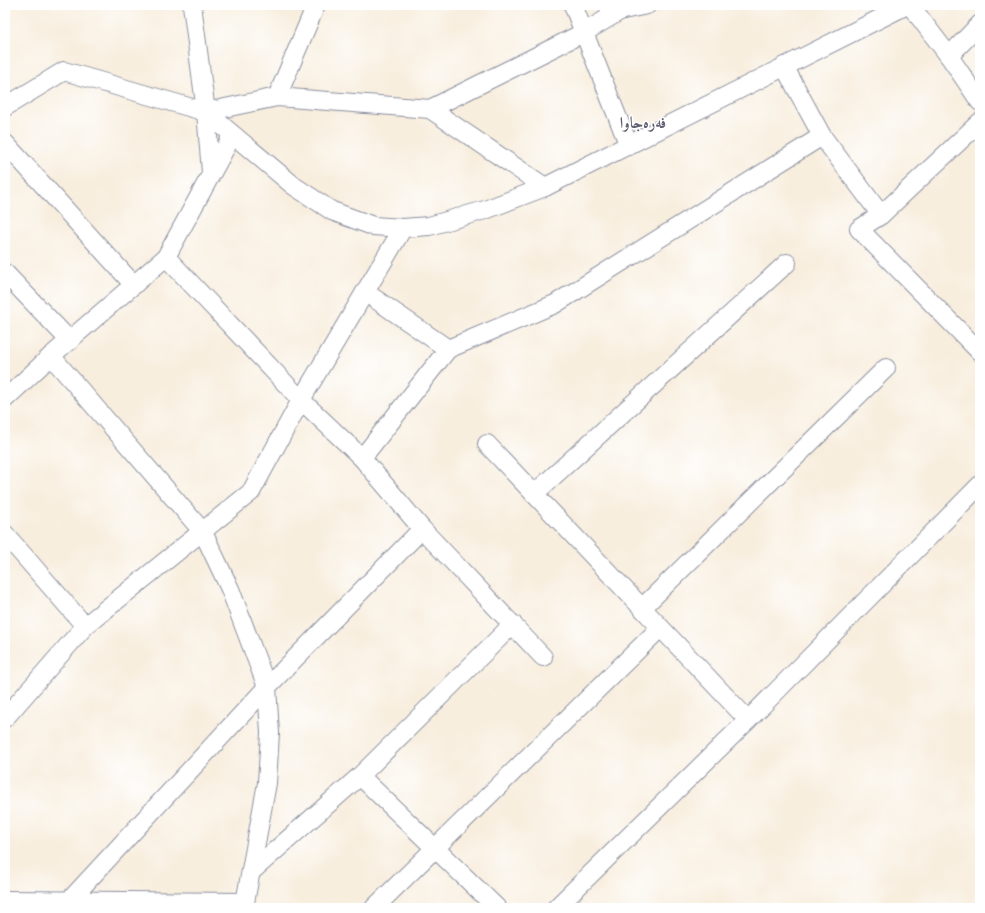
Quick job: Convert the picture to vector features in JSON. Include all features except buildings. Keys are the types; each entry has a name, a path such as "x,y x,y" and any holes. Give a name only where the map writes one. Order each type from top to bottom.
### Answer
{"street":[{"path":"192,5 206,112 211,172"},
{"path":"277,98 315,5"},
{"path":"430,110 579,19 647,5"},
{"path":"206,112 232,136 294,186 332,211 373,226 404,228 429,226 478,212 545,187 908,5 948,56 980,102"},
{"path":"579,19 629,146"},
{"path":"948,56 980,24"},
{"path":"784,66 822,136 881,215"},
{"path":"5,107 64,72 206,112 277,98 430,110 545,187"},
{"path":"980,122 881,215 860,229 980,352"},
{"path":"5,399 50,356 166,257 232,136"},
{"path":"362,458 448,349 555,304 822,136"},
{"path":"5,143 134,285"},
{"path":"5,718 85,626 251,492 301,400 404,228"},
{"path":"166,257 301,400 362,458 422,529 514,624 543,657"},
{"path":"534,494 787,263"},
{"path":"5,273 70,340"},
{"path":"365,292 448,349"},
{"path":"5,900 245,905 267,783 270,733 267,687 230,589 203,532 50,356"},
{"path":"642,608 886,368"},
{"path":"487,444 748,720"},
{"path":"556,908 748,720 980,485"},
{"path":"68,902 267,687 422,529"},
{"path":"5,534 85,626"},
{"path":"252,871 360,776 514,624"},
{"path":"374,908 435,850 660,628"},
{"path":"360,776 435,850 497,908"}],"district":[{"name":"فەرەجاوا","path":"643,124"}]}
